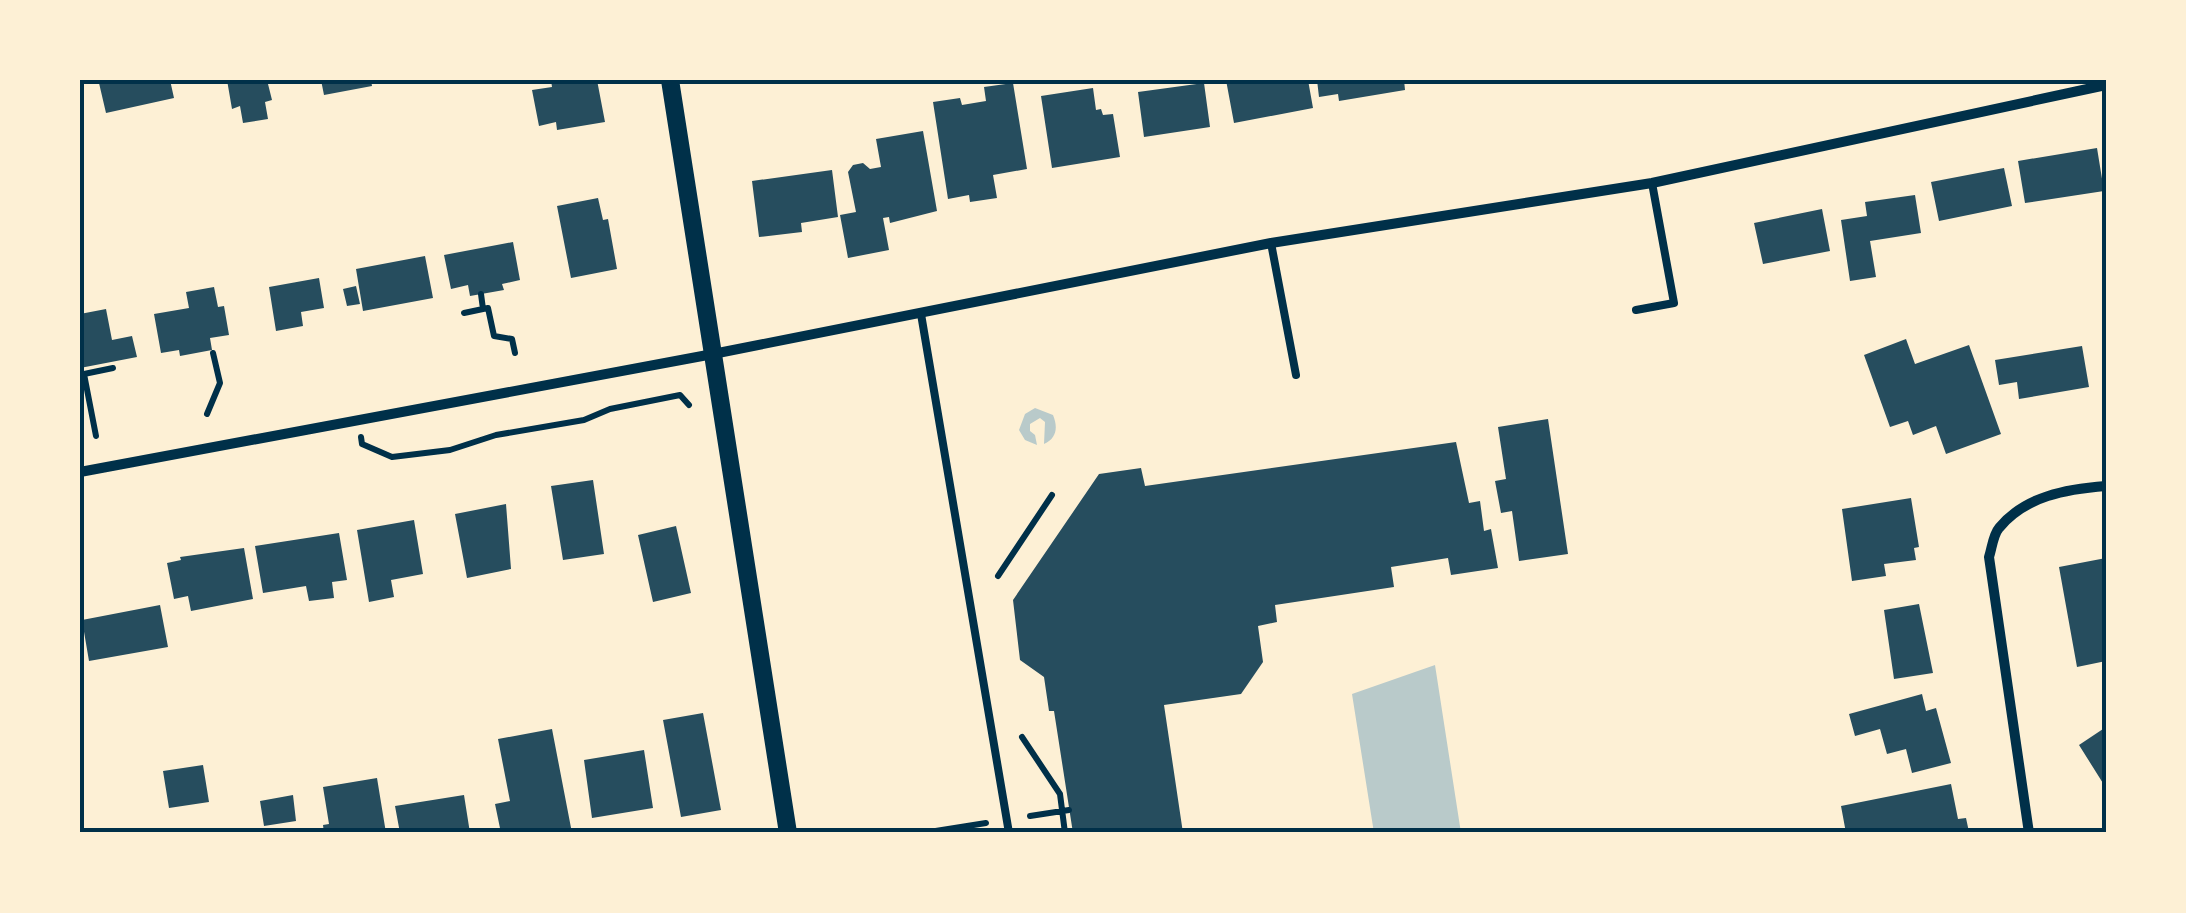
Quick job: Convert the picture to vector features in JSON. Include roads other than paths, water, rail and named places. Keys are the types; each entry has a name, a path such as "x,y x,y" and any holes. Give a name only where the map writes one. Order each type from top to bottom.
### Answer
{"street":[{"path":"670,80 788,833"},
{"path":"80,472 714,354 1271,243 1652,183 2106,85"},
{"path":"2028,833 1989,557 1996,530 2025,504 2070,488 2106,486"}],"lane":[{"path":"1636,310 1674,303 1652,183"},
{"path":"1271,243 1296,375"},
{"path":"920,314 1010,833"}]}
